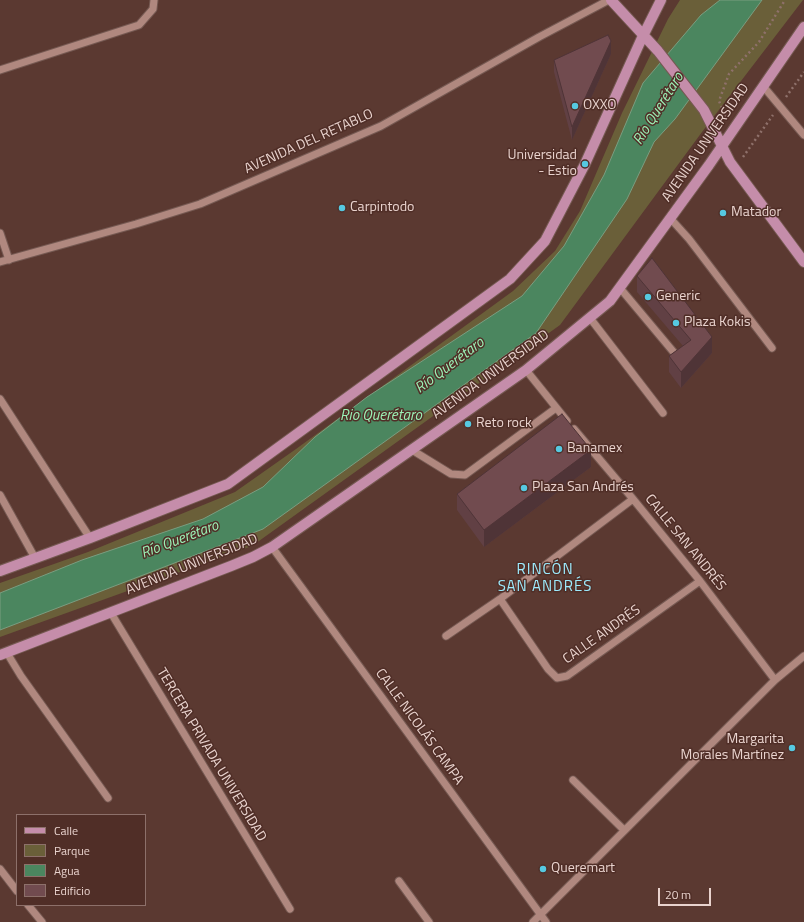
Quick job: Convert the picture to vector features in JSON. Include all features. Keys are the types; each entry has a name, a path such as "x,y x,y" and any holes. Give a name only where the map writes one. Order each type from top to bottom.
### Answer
{"main road":[{"name":"AVENIDA DEL RETABLO","path":"610,0 644,34 704,110 735,168 804,262"},
{"path":"0,571 90,538 228,484 510,279 545,241 585,164 661,0"},
{"name":"AVENIDA UNIVERSIDAD","path":"3,654 253,557 272,547 526,370 610,301 732,131 804,27"}],"street":[{"path":"0,70 139,25 153,9 154,0"},
{"name":"AVENIDA DEL RETABLO","path":"0,262 136,224 200,204 381,126 539,37 610,0"},
{"path":"762,86 780,105 804,135"},
{"path":"670,218 689,239 772,348"},
{"path":"0,233 9,260"},
{"path":"620,288 676,355"},
{"path":"590,318 663,413"},
{"name":"CALLE SAN ANDRÉS","path":"526,370 700,581 775,680"},
{"path":"0,399 90,538"},
{"path":"412,450 451,474 465,475 556,408"},
{"path":"0,495 35,558"},
{"path":"446,636 500,599 633,499"},
{"name":"CALLE NICOLÁS CAMPA","path":"272,547 546,922"},
{"name":"CALLE ANDRÉS","path":"500,599 548,669 557,678 568,676 700,581"},
{"name":"TERCERA PRIVADA UNIVERSIDAD","path":"110,613 290,909"},
{"path":"3,654 21,676 108,798"},
{"path":"533,922 775,680 804,656"},
{"path":"573,780 624,830"},
{"path":"1,872 16,890"},
{"path":"399,880 429,922"},
{"path":"29,906 42,922"}],"path":[{"path":"732,131 719,101 729,74 759,42 785,0"},
{"path":"735,168 804,72"},
{"path":"715,133 730,111"}],"green space":[{"name":"Rio Querétaro","path":"680,0 803,0 702,132 560,325 252,546 0,637 0,583 88,552 235,492 513,291 555,251 580,211 622,113 668,19"}],"water":[{"name":"Rio Querétaro","path":"720,0 762,0 675,119 654,142 627,199 536,333 263,529 0,630 0,593 82,560 203,519 263,487 315,437 367,397 522,296 564,246 604,175 643,83 701,15"}],"building":[{"name":"OXXO","path":"608,35 611,41 572,127 554,60"},
{"path":"652,258 712,337 681,372 669,356 691,340 637,276"},
{"name":"Plaza San Andrés","path":"562,414 591,450 484,530 457,494"}],"place":[{"name":"OXXO","path":"575,106"},
{"name":"Universidad - Estio","path":"585,164"},
{"name":"Carpintodo","path":"342,208"},
{"name":"Matador","path":"723,213"},
{"name":"Generic","path":"648,297"},
{"name":"Plaza Kokis","path":"676,323"},
{"name":"Reto rock","path":"468,424"},
{"name":"Banamex","path":"559,449"},
{"name":"Plaza San Andrés","path":"524,488"},
{"name":"Margarita Morales Martínez","path":"792,748"},
{"name":"Queremart","path":"543,869"}],"district":[{"name":"RINCÓN SAN ANDRÉS","path":"545,578"}],"water label":[{"name":"Río Querétaro","path":"659,109"},
{"name":"Río Querétaro","path":"450,366"},
{"name":"Río Querétaro","path":"180,540"}]}
